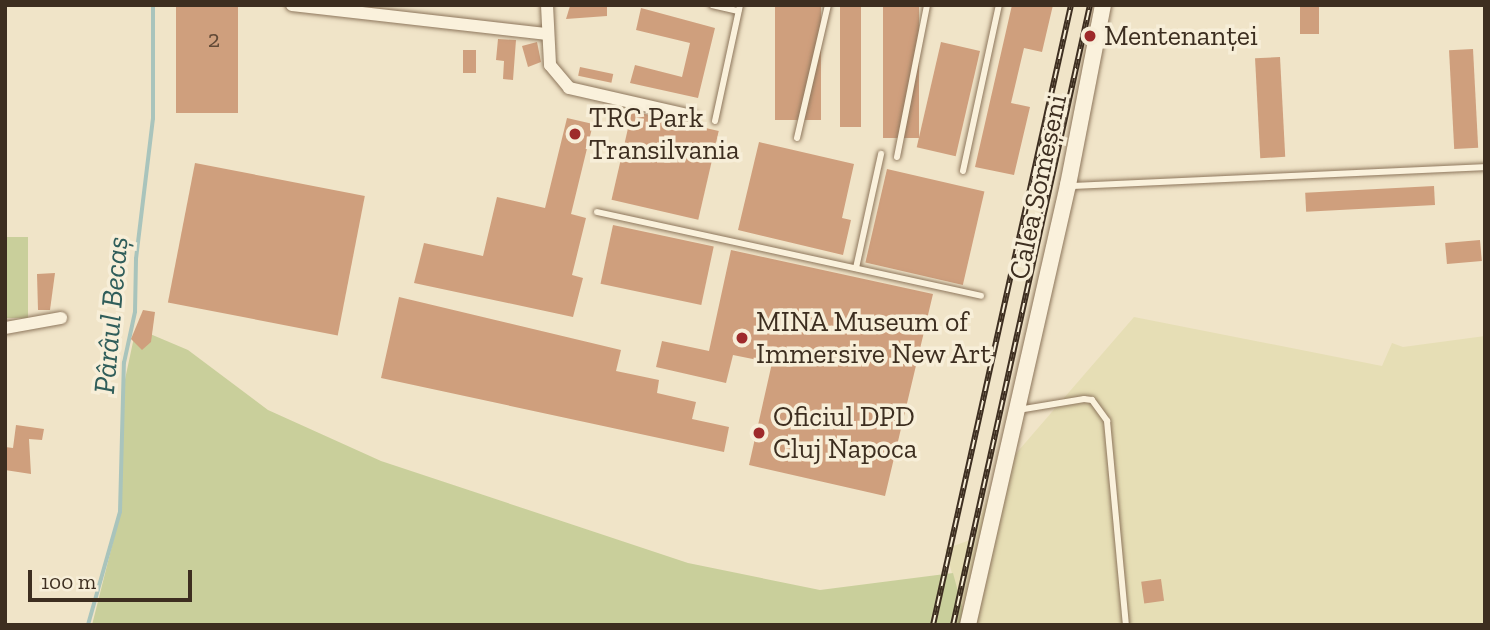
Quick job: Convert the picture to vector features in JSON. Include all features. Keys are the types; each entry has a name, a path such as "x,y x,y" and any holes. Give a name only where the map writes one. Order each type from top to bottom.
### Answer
{"main road":[{"name":"Calea Someșeni","path":"968,625 1013,412 1068,186 1103,5"}],"street":[{"path":"292,5 545,34"},
{"path":"547,5 545,34 550,65 569,88 691,117"},
{"path":"5,328 61,318"}],"lane":[{"path":"712,5 739,8 715,121"},
{"path":"797,138 828,5"},
{"path":"897,156 928,5"},
{"path":"963,171 999,5"},
{"path":"856,268 881,154"},
{"path":"1068,186 1485,167"},
{"path":"597,212 981,296"},
{"path":"1013,412 1084,399 1092,400 1107,421 1126,625"}],"shaded area":[{"path":"1134,317 1382,366 1392,343 1403,347 1485,336 1485,625 967,625 945,549 973,539 994,479"}],"green space":[{"path":"5,237 28,237 28,318 5,318"},
{"path":"136,328 188,350 268,410 381,461 688,563 820,590 953,573 967,625 92,625 121,510 124,384"}],"building":[{"path":"176,5 238,5 238,113 176,113"},
{"path":"775,5 821,5 821,120 775,120"},
{"path":"840,5 861,5 861,127 840,127"},
{"path":"883,5 919,5 919,138 883,138"},
{"path":"1012,5 1053,5 1042,52 1024,48 1011,103 1030,107 1014,175 975,167"},
{"path":"1300,5 1319,5 1319,34 1300,34"},
{"path":"570,6 607,7 607,16 566,19"},
{"path":"641,8 715,28 698,98 630,83 635,65 682,77 690,43 636,30"},
{"path":"498,39 516,40 513,80 503,79 504,61 496,60"},
{"path":"537,42 541,62 528,67 522,46"},
{"path":"941,42 980,51 956,156 917,147"},
{"path":"1473,49 1478,148 1454,149 1449,50"},
{"path":"463,50 476,50 476,73 463,73"},
{"path":"1280,57 1285,157 1260,158 1255,58"},
{"path":"580,67 613,74 611,83 578,76"},
{"path":"632,111 719,131 698,220 612,200"},
{"path":"567,118 593,124 571,214 586,218 572,275 583,278 573,317 414,283 424,243 483,256 497,197 545,208"},
{"path":"759,142 854,164 842,218 851,220 843,255 738,230"},
{"path":"195,163 365,196 338,335 168,302"},
{"path":"887,169 984,191 963,285 865,263"},
{"path":"1434,186 1435,205 1306,212 1305,193"},
{"path":"613,225 714,246 701,305 601,284"},
{"path":"1480,240 1482,261 1447,264 1445,243"},
{"path":"731,250 933,294 885,496 749,465 772,363 733,355 726,383 656,367 662,341 709,351"},
{"path":"55,273 50,310 38,310 37,274"},
{"path":"399,297 621,350 616,371 659,380 657,393 696,402 692,419 729,427 724,452 381,378"},
{"path":"143,310 155,312 151,342 142,350 131,339"},
{"path":"16,425 44,429 42,440 29,439 31,474 5,470 5,447 13,448"},
{"path":"1161,579 1164,601 1144,604 1141,582"}],"waterway":[{"name":"Pârâul Becaș","path":"88,625 120,512 124,363 135,312 136,259 153,119 153,5"}],"railway":[{"path":"933,625 1071,5"},
{"path":"953,625 1090,5"}],"place":[{"name":"Mentenanței","path":"1090,36"},
{"name":"TRC Park Transilvania","path":"575,134"},
{"name":"MINA Museum of Immersive New Art","path":"742,338"},
{"name":"Oficiul DPD Cluj Napoca","path":"759,433"}]}
